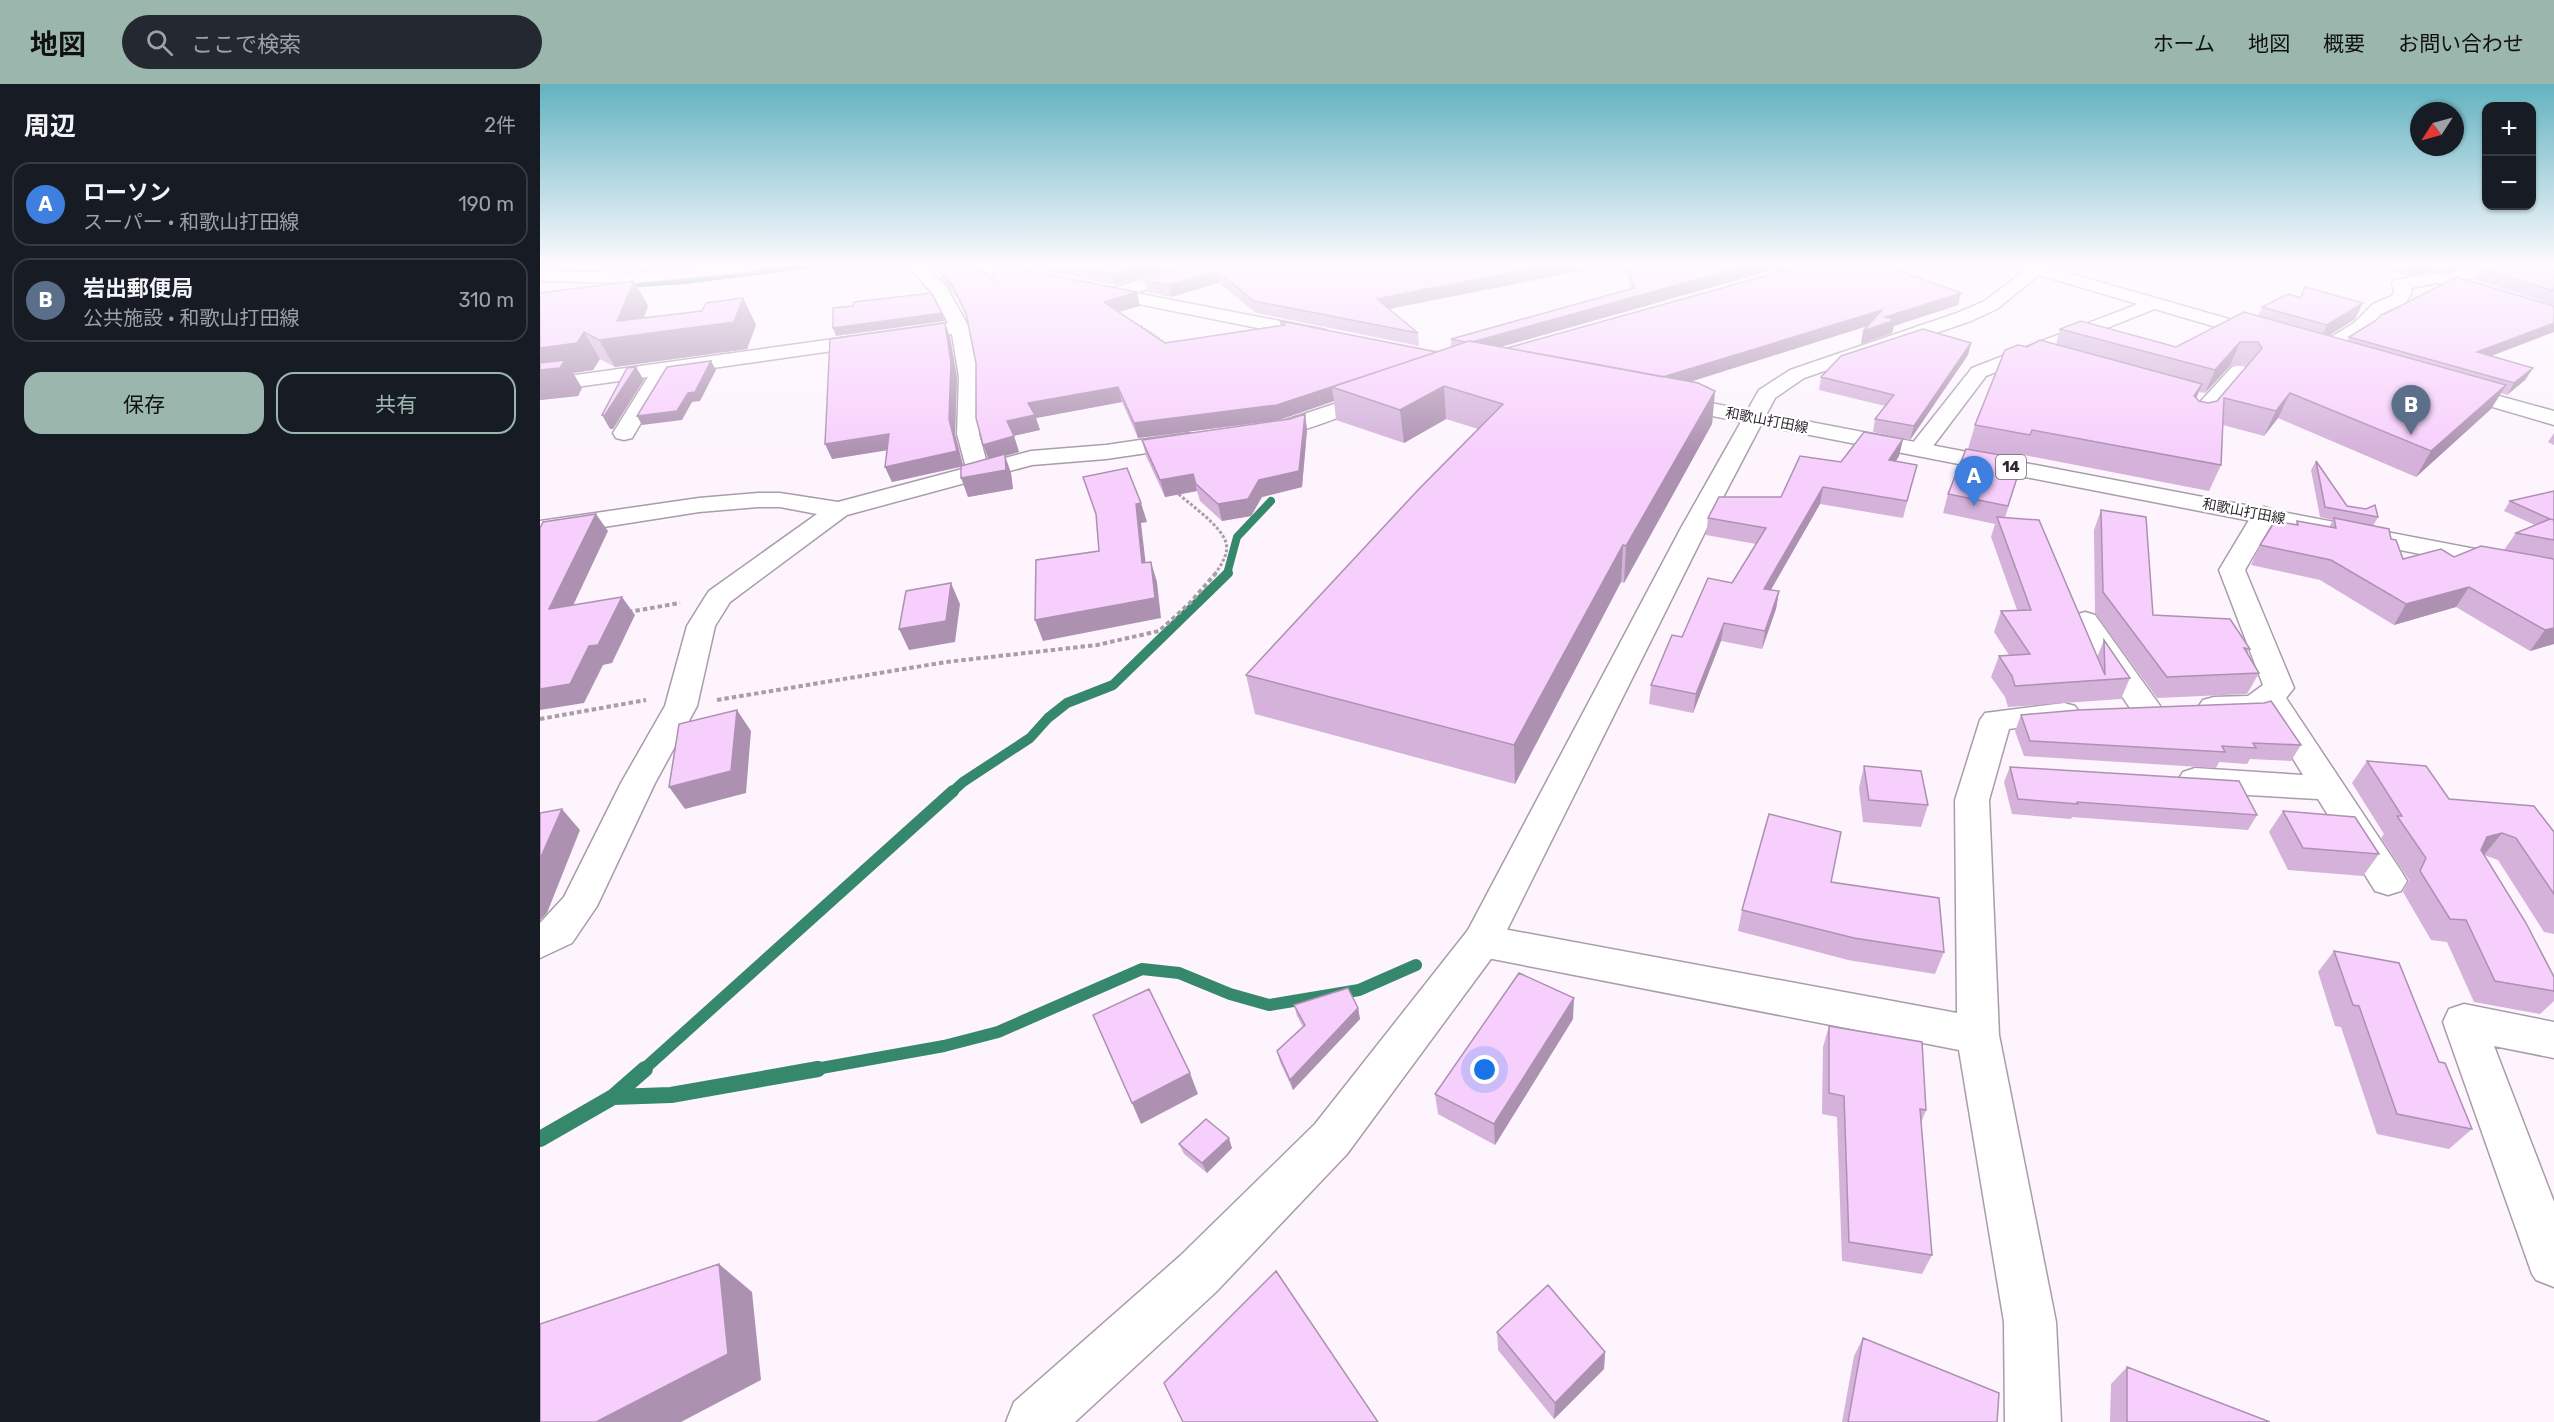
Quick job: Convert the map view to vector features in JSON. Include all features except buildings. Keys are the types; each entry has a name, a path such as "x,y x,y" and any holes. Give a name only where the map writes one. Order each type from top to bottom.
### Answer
{"street":[{"path":"540,386 950,328"},
{"path":"960,328 969,377 968,434 978,471"},
{"path":"1288,328 1341,339"},
{"path":"1034,1422 1198,1274 1331,1140 1482,941 1752,417 1766,394 1797,374 1929,328"},
{"path":"1919,449 1979,372 2089,328"},
{"path":"2239,328 2277,339"},
{"path":"2322,351 2359,328"},
{"path":"2300,345 2345,358"},
{"path":"2027,353 2061,363"},
{"path":"624,433 663,370"},
{"path":"2187,398 2204,412 2239,371"},
{"path":"2435,384 2554,418"},
{"path":"1241,433 1284,428 1392,390"},
{"name":"和歌山打田線","path":"1650,398 2554,572"},
{"path":"540,942 558,932 578,906 638,783 683,699 701,626 719,597 838,510 1031,458 1149,446 1209,437"},
{"path":"540,529 699,505 758,500 780,500 838,510"},
{"path":"2033,1422 2030,1322 1978,1035 1972,800 1996,720 2098,711 2254,706 2279,688 2232,570 2264,515"},
{"path":"2085,621 2147,710"},
{"path":"2269,695 2388,881"},
{"path":"1982,767 2018,769"},
{"path":"2161,778 2328,788"},
{"path":"1482,941 1978,1035"},
{"path":"2554,1040 2464,1022 2554,1262"}],"path":[{"path":"1145,328 1168,346"},
{"path":"540,719 946,662 1097,645 1159,631 1189,604 1213,577 1224,561 1226,543 1208,519 1154,469 1149,446"},
{"path":"619,613 719,597"}],"waterway":[{"path":"1227,574 1237,537 1271,501"},
{"path":"951,793 963,782 1030,738 1048,718 1067,703 1113,685 1227,574"},
{"path":"643,1070 953,791"},
{"path":"810,1070 944,1046 998,1032 1142,969 1179,973 1230,994 1269,1005 1359,990 1416,965"},
{"path":"613,1097 645,1069"},
{"path":"613,1097 671,1095 818,1069"},
{"path":"540,1139 613,1097"}],"place":[{"name":"岩出郵便局","path":"2411,435"},
{"name":"ローソン","path":"1974,506"}]}
